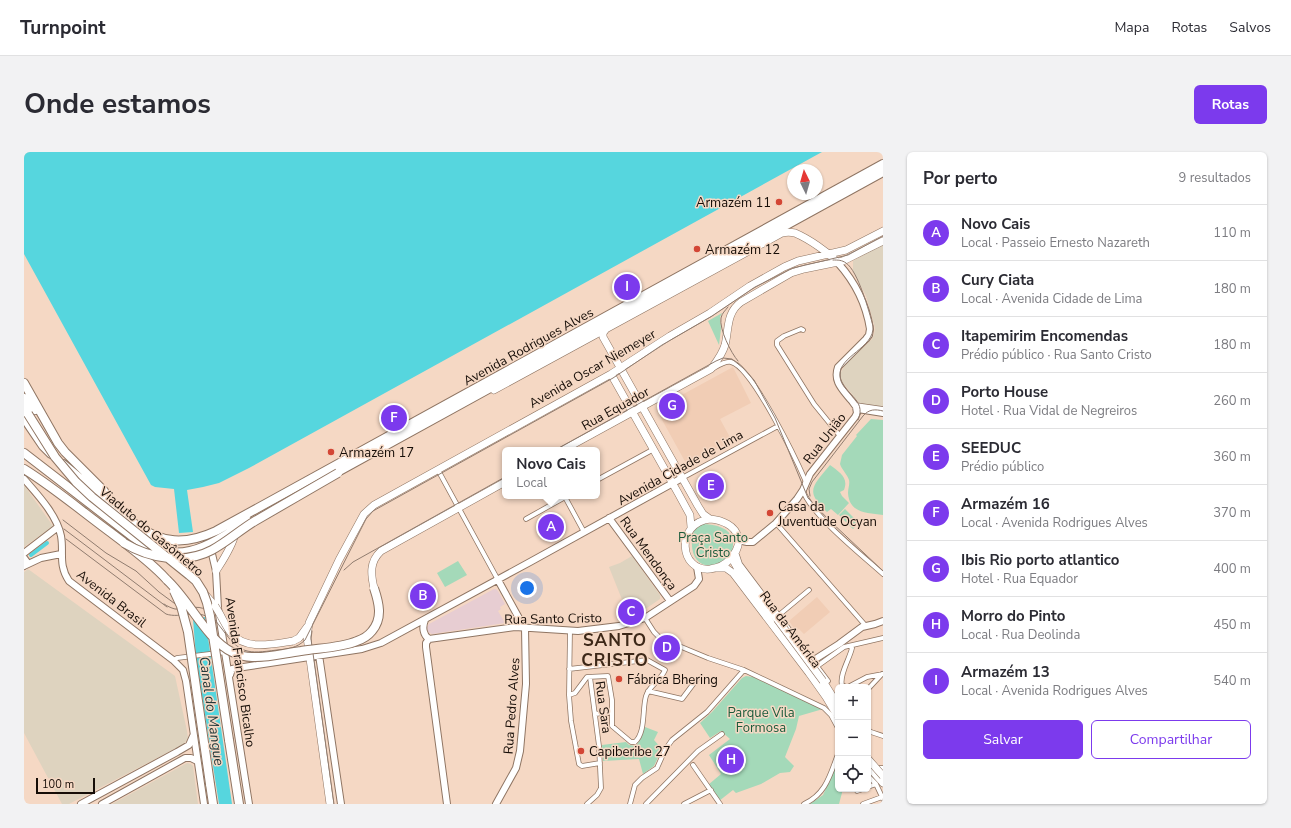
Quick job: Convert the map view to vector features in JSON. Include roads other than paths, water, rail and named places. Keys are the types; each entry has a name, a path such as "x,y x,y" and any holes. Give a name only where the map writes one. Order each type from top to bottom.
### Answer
{"highway":[{"name":"Avenida Rodrigues Alves","path":"135,524 147,533 158,538 180,540 195,539 216,532 883,164"},
{"name":"Avenida Rodrigues Alves","path":"24,453 142,544 163,552 182,552 197,549 213,543 264,512 363,457 883,172"},
{"path":"24,383 65,452 120,506 135,524"},
{"path":"24,398 39,416 44,419"},
{"path":"25,411 43,446 54,457 135,524"},
{"name":"Viaduto do Gasômetro","path":"25,411 52,452 76,482 92,497 196,581 203,592 210,616 230,740"},
{"path":"124,543 140,552 160,557 184,558 199,555 214,548 254,522 363,457"},
{"path":"24,469 62,495 161,573 177,589 219,643 234,652 253,657 340,645 365,638 373,630 378,621 379,605 374,588"},
{"path":"167,580 181,606 187,625 213,804"},
{"name":"Avenida Francisco Bicalho","path":"230,740 239,804"},
{"path":"234,772 245,804"}],"main road":[{"name":"Avenida Oscar Niemeyer","path":"309,623 339,560 363,515 368,510 611,374 670,336 710,313 750,286 784,267 798,261 830,255 846,250 883,231"},
{"name":"Avenida Rodrigues Alves","path":"223,537 782,233 789,232 796,234 830,255"},
{"name":"Rua Equador","path":"569,447 710,369 722,354 728,320 736,305 795,272 848,260 883,241"},
{"path":"830,255 848,260"},
{"path":"830,255 848,274 859,291 870,329 868,337 841,364 837,372 837,378 839,384 856,409 883,415"},
{"path":"693,282 697,274"},
{"path":"606,329 603,333 603,337 701,511 710,519 721,521 735,531 738,540 734,562 739,571 778,617 826,681 835,699"},
{"path":"611,374 690,515 691,527 686,539 686,552 690,561 697,567 706,569 715,568 726,563 735,552"},
{"name":"Rua União","path":"806,482 810,474 840,436 856,409"},
{"name":"Avenida Cidade de Lima","path":"230,675 231,670 234,668 309,657 375,645 425,620 682,478"},
{"name":"Avenida Brasil","path":"24,479 53,516 58,526 61,536 63,569 69,581 173,660 183,670 186,681 193,736"},
{"path":"738,540 753,542 776,523 794,503 803,490 806,482"},
{"path":"374,588 372,570 373,562 377,555 383,550 502,484"},
{"name":"Rua Mendonça","path":"609,518 670,601"},
{"path":"691,527 698,522 710,519"},
{"path":"24,553 55,530 58,526"},
{"path":"216,571 233,539 235,530"},
{"name":"Avenida Francisco Bicalho","path":"213,543 212,554 216,571 218,608 230,675 249,804"},
{"path":"24,566 40,558 61,554"},
{"path":"24,558 26,562 24,566"},
{"name":"Rua Santo Cristo","path":"429,639 515,627 584,630 611,628 635,622 645,618 697,583 699,575 697,567"},
{"name":"Rua da América","path":"715,568 726,568 732,572 823,691 835,712"},
{"path":"498,580 520,620 519,624 515,627"},
{"path":"203,592 215,606 230,632 241,641 249,644 259,645 292,640 301,636 309,623"},
{"path":"425,620 423,630 426,637 429,639 426,643 426,647 447,804"},
{"path":"804,666 839,644 859,628 883,621"},
{"path":"309,623 307,637 309,657 330,804"},
{"name":"Rua Pedro Alves","path":"496,804 516,768 520,751 526,684 525,628"},
{"path":"319,655 341,804"},
{"path":"81,804 181,750 190,744 193,736"},
{"path":"193,736 204,804"},
{"path":"102,804 185,758 188,753 185,750 181,750"},
{"path":"185,758 190,758 197,761"},
{"path":"871,762 883,776"},
{"path":"871,774 879,784"}],"street":[{"path":"804,330 801,329 784,336 777,341 777,345 814,404 840,436"},
{"path":"710,369 728,362 732,362 751,382 778,426 806,482"},
{"path":"856,409 864,406 883,409"},
{"name":"Avenida Cidade de Lima","path":"682,478 778,426"},
{"path":"600,478 654,449"},
{"path":"438,470 498,580"},
{"path":"803,490 807,501 817,512 883,574"},
{"path":"526,519 562,499"},
{"path":"567,499 584,532"},
{"path":"776,523 865,625"},
{"path":"809,590 778,617 818,666 826,681"},
{"path":"645,618 654,632 663,639 708,658 744,670 824,708 831,714 835,722"},
{"path":"570,630 569,669 571,721 580,765 600,763"},
{"path":"809,673 841,648 883,638"},
{"path":"842,684 841,680 852,649 850,646"},
{"path":"173,660 177,658 226,652"},
{"path":"569,669 647,660 665,670 659,680 648,691 640,735 635,742 631,742 613,728 612,700 608,676 590,677"},
{"path":"630,804 635,785 656,768 672,740 707,712 744,670"},
{"path":"853,684 867,677 883,674"},
{"path":"871,686 883,674"},
{"name":"Rua Sara","path":"570,695 575,694 586,678 590,677 600,763 600,791 588,804"},
{"path":"648,691 682,699 697,679"},
{"path":"595,714 612,712"},
{"path":"871,732 883,736"},
{"path":"646,804 698,751 722,734"},
{"path":"804,804 822,791 837,756"},
{"path":"693,765 720,804"},
{"path":"871,770 883,768"},
{"path":"863,804 882,798 879,784"},
{"path":"684,804 710,790"}],"water":[{"path":"24,152 822,152 800,164 787,164 787,171 249,468 219,483 187,490 193,532 179,533 174,489 155,487 151,485 24,254"},
{"name":"Canal do Mangue","path":"205,617 232,804 219,804 196,657 193,619"}],"waterway":[{"path":"31,555 47,543"}],"tram line":[{"path":"164,604 175,609 195,607 203,608 239,648 251,652 289,649 299,645 305,640 366,519 373,511 613,378 662,345 712,316 755,287 793,268 848,255 883,236"},
{"path":"833,260 840,260 844,262 855,274 873,326 872,334 868,340 850,357 841,369 841,382 860,406 858,420"},
{"path":"728,307 721,316 721,323 729,347 738,361"},
{"path":"560,447 716,361 723,358 732,359 754,380 775,418 808,498 883,571"},
{"path":"810,496 809,489 812,482 863,416 872,410 883,411"},
{"path":"344,570 353,562 502,479"},
{"path":"63,520 106,553 136,571 159,592 178,606"},
{"path":"64,529 167,607"},
{"path":"66,539 166,614 200,614 210,619"},
{"path":"312,631 311,639 334,804"}],"place":[{"name":"Armazém 11","path":"779,202"},
{"name":"Armazém 12","path":"697,249"},
{"name":"Armazém 13","path":"627,287"},
{"name":"Ibis Rio porto atlantico","path":"672,406"},
{"name":"Armazém 16","path":"394,418"},
{"name":"Armazém 17","path":"331,452"},
{"name":"SEEDUC","path":"711,486"},
{"name":"Casa da Juventude Ocyan","path":"770,513"},
{"name":"Novo Cais","path":"551,527"},
{"name":"Cury Ciata","path":"423,596"},
{"name":"Itapemirim Encomendas","path":"631,612"},
{"name":"Porto House","path":"667,648"},
{"name":"Fábrica Bhering","path":"619,679"},
{"name":"Capiberibe 27","path":"581,751"},
{"name":"Morro do Pinto","path":"731,760"}],"district":[{"name":"SANTO CRISTO","path":"615,650"}],"park label":[{"name":"Praça Santo Cristo","path":"713,544"},
{"name":"Parque Vila Formosa","path":"761,720"}]}
